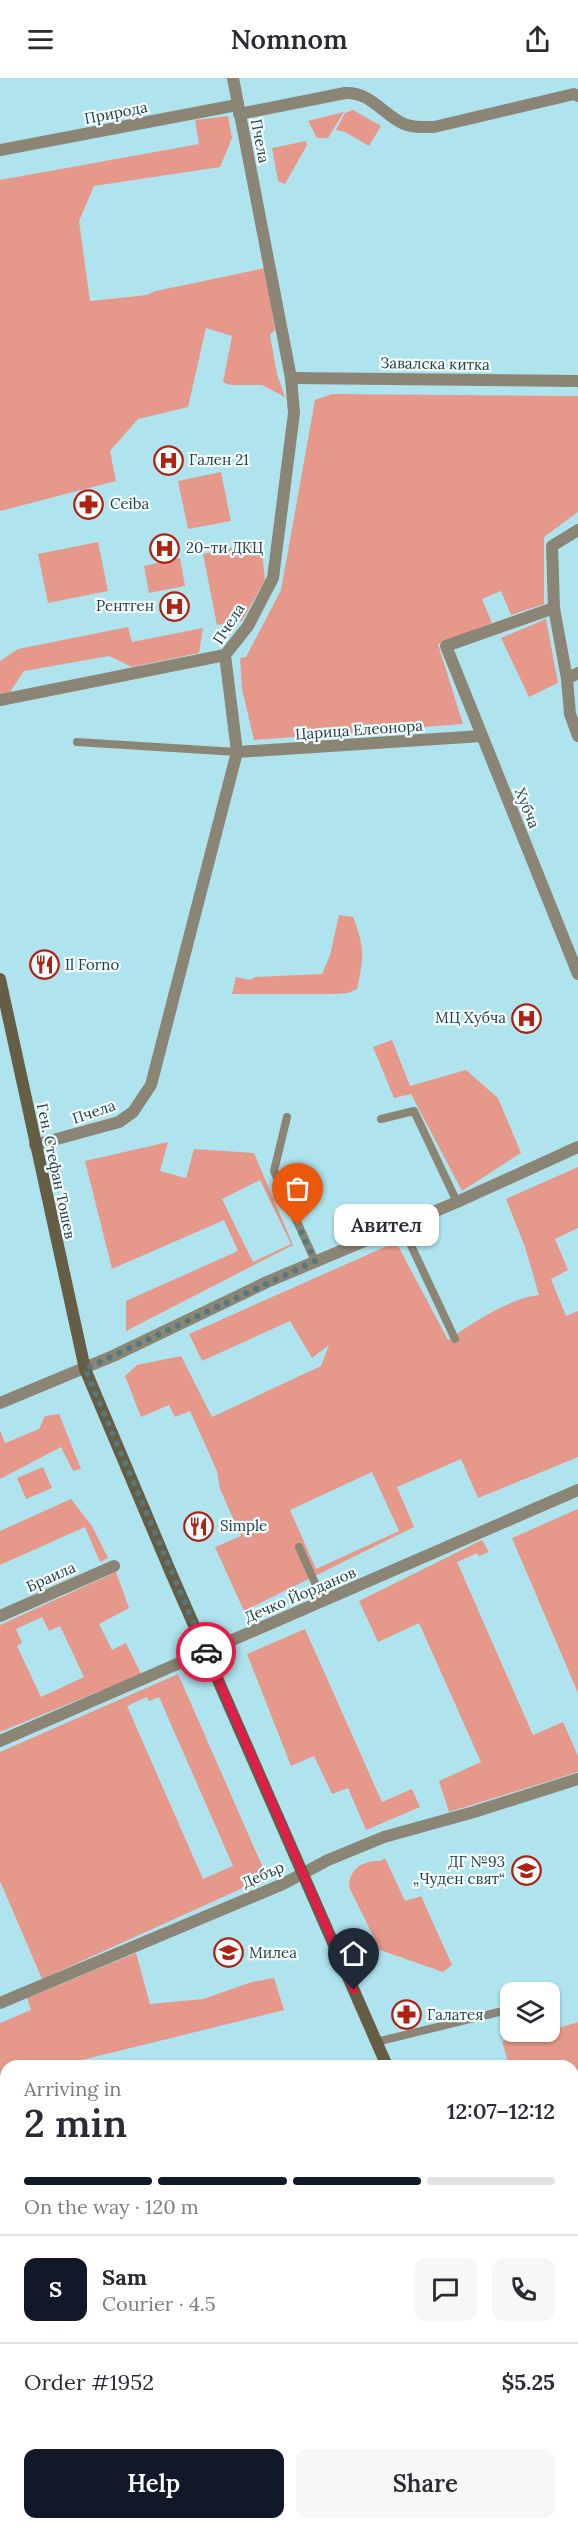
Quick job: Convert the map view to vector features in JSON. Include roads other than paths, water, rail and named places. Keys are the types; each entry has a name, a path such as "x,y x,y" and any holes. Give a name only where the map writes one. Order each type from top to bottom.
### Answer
{"street":[{"name":"Пчела","path":"35,1145 119,1122 133,1112 151,1084 237,752 225,655 248,626 273,578 294,413 291,378 232,78"},
{"name":"Природа","path":"0,150 345,93 357,93 404,123 420,127 434,127 574,94 578,96"},
{"name":"Завалска китка","path":"291,378 578,381"},
{"path":"578,530 552,546 554,608 572,676 570,714 578,736"},
{"name":"Хубча","path":"554,608 446,646 578,974"},
{"path":"0,700 225,655"},
{"name":"Царица Елеонора","path":"237,752 482,736"},
{"name":"Ген. Стефан Тошев","path":"0,979 85,1369 384,2060"},
{"path":"0,1403 85,1369 315,1261 456,1202 578,1147"},
{"name":"Дечко Йорданов","path":"0,1741 578,1490"},
{"name":"Браила","path":"0,1616 114,1566"},
{"name":"Дебър","path":"0,2003 304,1874 328,1860 384,1837 474,1812 578,1779"}],"lane":[{"path":"77,742 237,752"},
{"path":"381,1119 414,1111 456,1202"},
{"path":"287,1117 274,1171 315,1261"},
{"path":"401,1224 455,1339"},
{"path":"299,1547 323,1601"},
{"path":"376,2042 500,2012"}],"place":[{"name":"Гален 21","path":"168,460"},
{"name":"Ceiba","path":"89,504"},
{"name":"20-ти ДКЦ","path":"165,548"},
{"name":"Рентген","path":"175,606"},
{"name":"Il Forno","path":"44,965"},
{"name":"МЦ Хубча","path":"527,1018"},
{"name":"Авител","path":"298,1225"},
{"name":"Simple","path":"199,1526"},
{"name":"ДГ №93 „Чуден свят“","path":"526,1871"},
{"name":"Милеа","path":"228,1953"},
{"name":"Галатея","path":"406,2015"}]}
